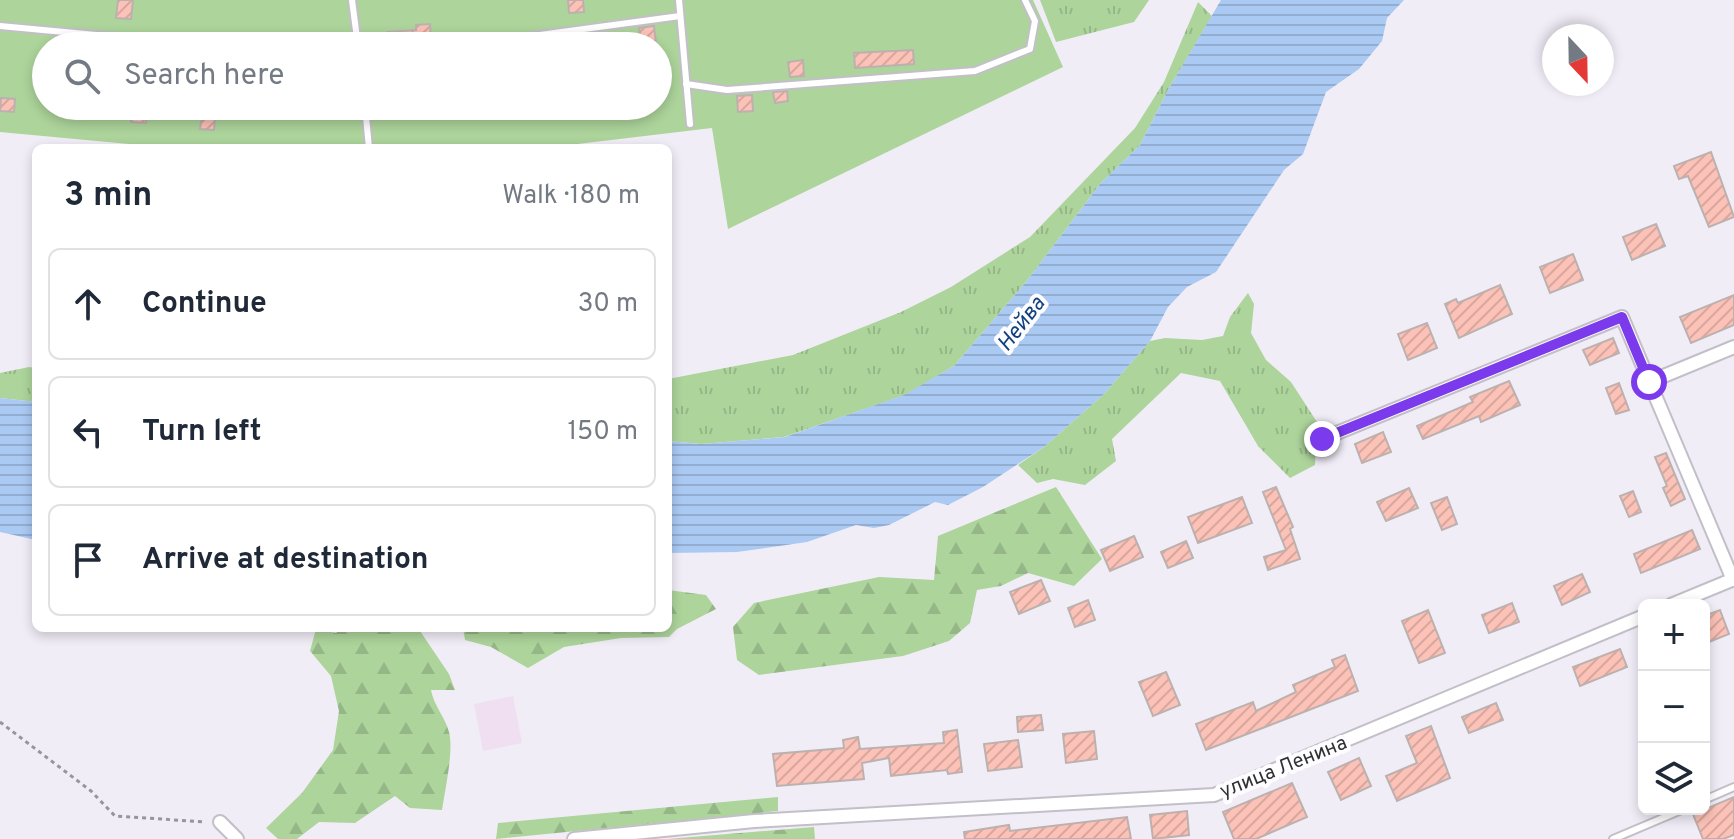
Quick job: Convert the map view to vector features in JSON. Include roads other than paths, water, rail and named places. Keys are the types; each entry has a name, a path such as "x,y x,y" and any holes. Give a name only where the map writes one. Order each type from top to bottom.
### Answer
{"street":[{"path":"1322,439 1622,317 1733,579 1685,599"},
{"path":"1649,382 1734,347"},
{"name":"улица Ленина","path":"574,839 754,821 1214,795 1638,618"},
{"path":"220,822 237,839"}],"lane":[{"path":"352,0 356,32"},
{"path":"679,0 690,124"},
{"path":"686,84 727,90 975,71 1030,49 1035,21 1025,0"},
{"path":"562,32 680,16"},
{"path":"0,26 64,32"},
{"path":"366,120 369,144"},
{"path":"1710,797 1734,787"},
{"path":"1613,839 1670,815"}],"water":[{"name":"Нейва","path":"1221,0 1404,0 1387,18 1382,41 1359,69 1326,92 1303,154 1284,170 1216,272 1187,287 1168,307 1150,341 1104,394 1044,447 983,487 948,505 935,502 889,525 874,528 856,525 807,542 737,552 672,553 672,441 701,444 785,437 904,395 954,366 1026,282 1100,184 1140,145"},
{"path":"0,398 32,402 32,539 0,532"}]}
